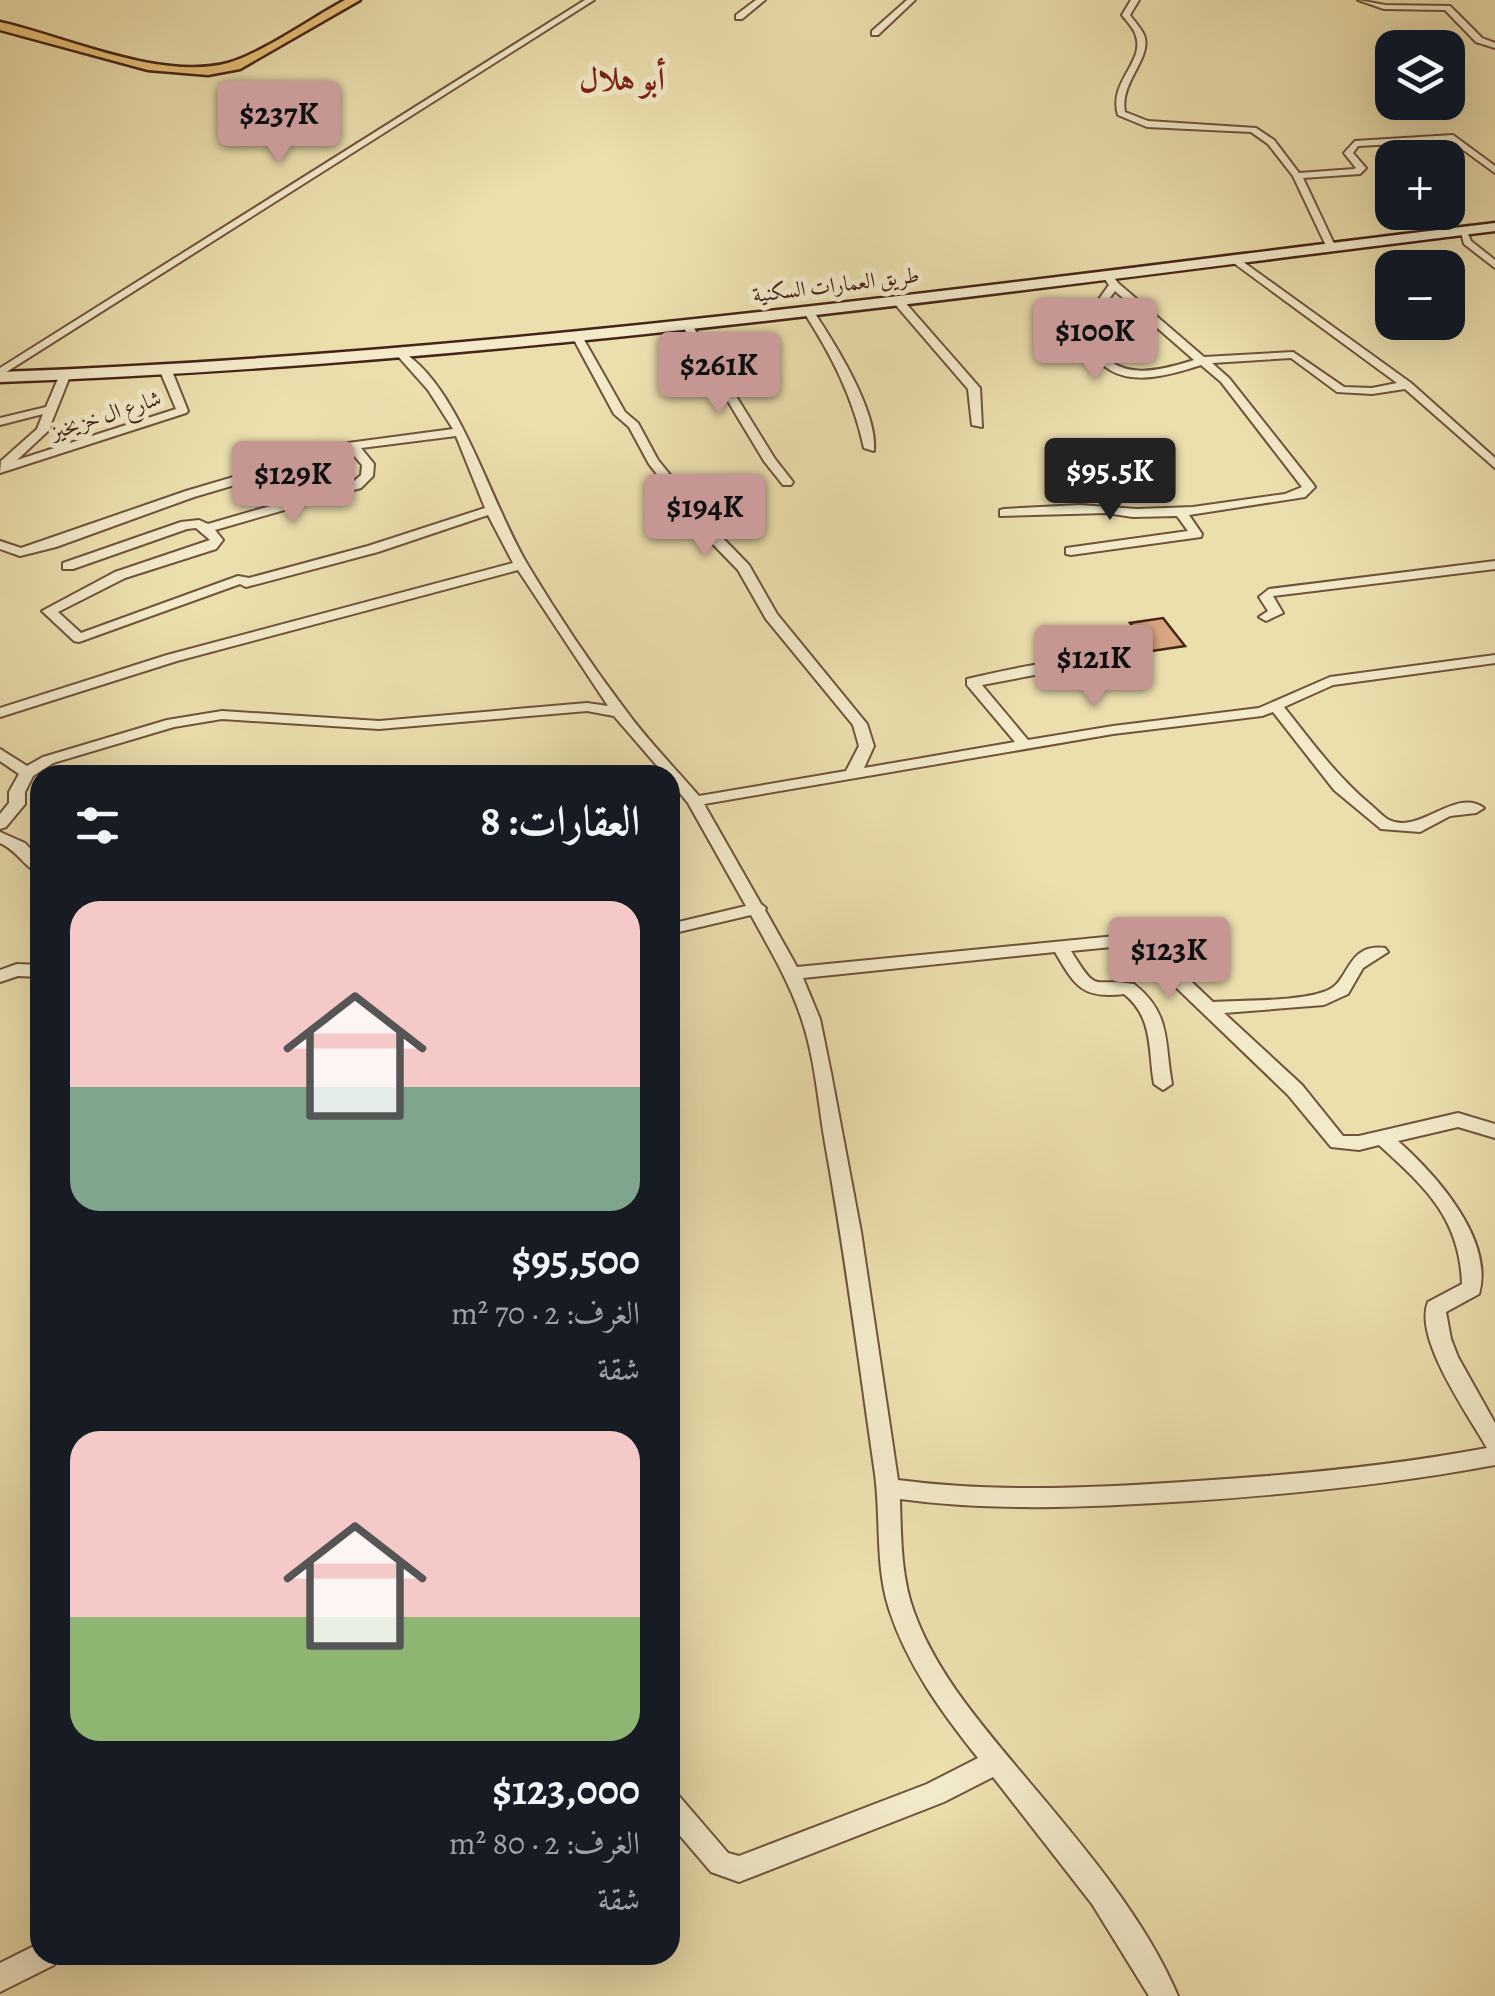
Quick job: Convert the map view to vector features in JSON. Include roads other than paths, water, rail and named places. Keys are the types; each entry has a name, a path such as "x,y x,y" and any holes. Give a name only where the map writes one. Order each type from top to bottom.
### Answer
{"main road":[{"path":"0,26 130,60 217,70 235,66 354,0"},
{"name":"طريق العمارات السكنية","path":"0,375 166,371 578,338 1110,280 1235,259 1495,227"}],"street":[{"path":"0,365 579,0"},
{"path":"0,375 590,0"},
{"path":"738,18 760,0"},
{"path":"875,33 911,0"},
{"path":"1134,0 1126,15 1140,34 1142,46 1118,94 1121,113 1147,124 1253,130 1271,142 1297,176 1331,248"},
{"path":"1362,0 1384,7 1447,8 1479,40 1495,46"},
{"path":"1297,176 1356,172 1360,168 1348,154 1356,144 1440,136 1460,140 1495,170"},
{"path":"1463,231 1467,242 1495,264"},
{"path":"1235,259 1407,385 1495,464"},
{"path":"1004,513 1042,508 1138,513 1179,510 1286,498 1309,487 1225,380 1204,360 1110,280 1095,349 1104,364 1135,375 1182,369 1204,360 1292,355 1341,390 1372,391 1407,385"},
{"path":"898,301 974,388 978,425"},
{"path":"808,311 840,357 865,423 870,448"},
{"path":"688,325 770,461 787,482"},
{"path":"578,338 620,414 634,425 653,461 710,533 744,568 771,616 860,724 867,752 850,776"},
{"path":"401,354 432,388 460,432 492,510 521,566 618,712 661,765"},
{"name":"شارع ال خزيخيز","path":"0,468 182,411 166,371"},
{"path":"0,468 34,441 64,376"},
{"path":"0,422 50,409"},
{"path":"0,545 20,552 51,544 190,494 352,446 460,432"},
{"path":"206,529 357,486 366,476 368,464 352,446"},
{"path":"68,566 185,524 199,524 217,540 211,546 120,575 49,610 79,638 243,578 246,583 302,569 492,510"},
{"path":"1070,552 1196,534 1179,510"},
{"path":"1266,618 1276,613 1266,597 1272,592 1495,565"},
{"path":"0,713 172,658 521,566"},
{"path":"1164,1996 1124,1927 947,1700 902,1610 890,1548 888,1488 851,1232 810,1019 792,973 758,908 684,794 850,776 1024,744 1277,708 1317,685 1330,682 1495,658"},
{"path":"1024,744 972,682 1082,662 1124,664"},
{"path":"40,765 172,722 222,715 379,725 587,707 618,712"},
{"path":"1277,708 1339,787 1387,826 1420,828 1446,812 1476,808"},
{"path":"0,754 27,773"},
{"path":"0,824 17,804 17,792 30,771"},
{"path":"0,837 19,846 30,858"},
{"path":"680,928 758,908"},
{"path":"792,973 1136,939 1295,1090 1332,1138 1349,1144 1458,1120 1495,1132"},
{"path":"1060,947 1089,988 1100,992 1128,988 1136,994 1159,1027 1163,1084"},
{"path":"1208,1008 1318,1001 1342,990 1356,964 1379,952"},
{"path":"0,976 30,971"},
{"path":"1382,1137 1432,1182 1458,1218 1466,1239 1472,1288 1441,1302 1434,1308 1434,1317 1442,1344 1495,1443"},
{"path":"888,1488 989,1497 1134,1494 1342,1481 1410,1473 1495,1456"},
{"path":"680,1817 720,1863 739,1869 935,1793 996,1762"},
{"path":"0,1978 30,1962"}],"district":[{"name":"أبو هلال","path":"622,79"}]}
